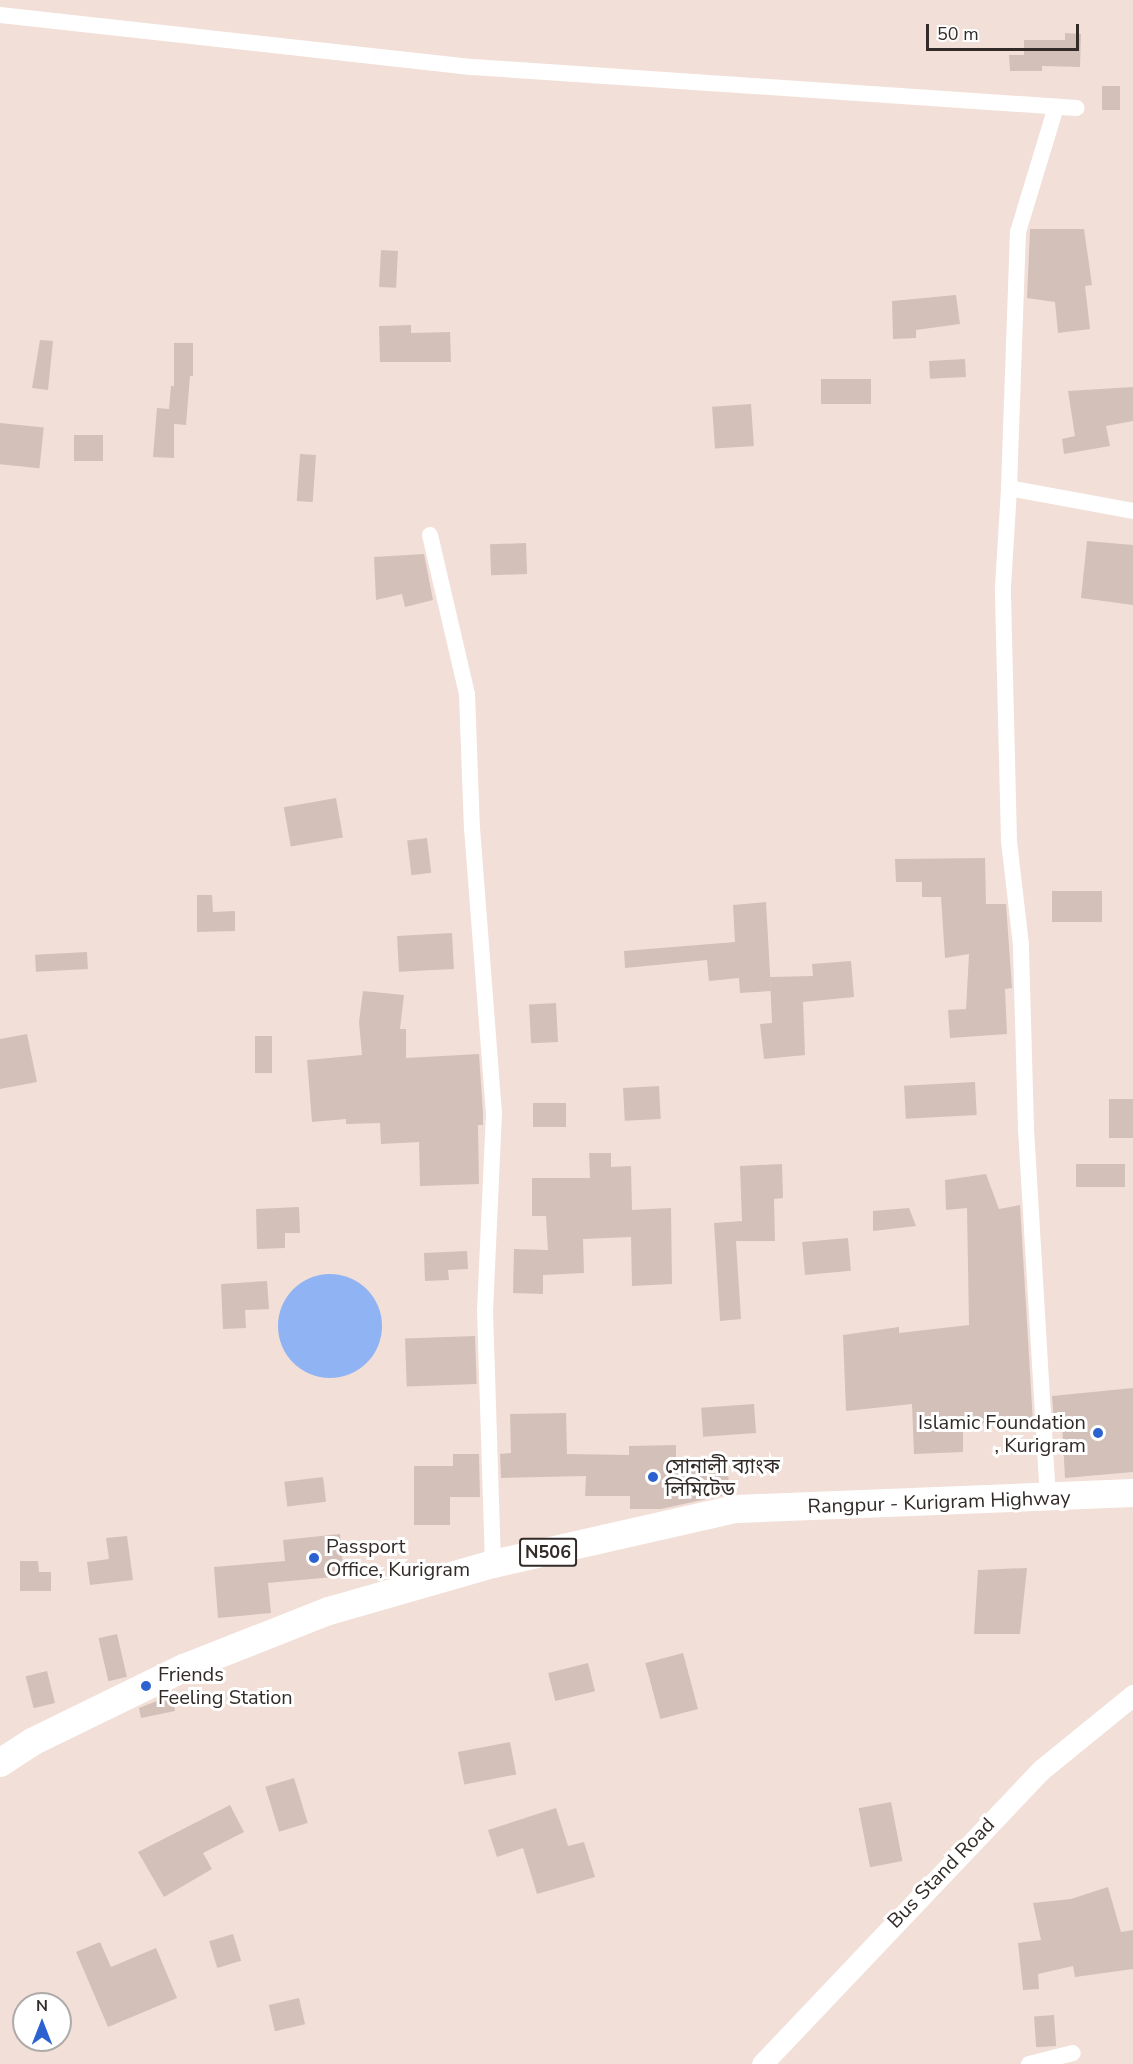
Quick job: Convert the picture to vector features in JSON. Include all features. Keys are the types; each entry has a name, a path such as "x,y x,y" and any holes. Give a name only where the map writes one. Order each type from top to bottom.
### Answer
{"highway":[{"name":"Rangpur - Kurigram Highway","path":"0,1763 32,1742 184,1668 329,1611 493,1564 736,1509 1048,1499 1133,1493"}],"street":[{"path":"0,15 473,67 1077,108"},
{"path":"1048,1499 1026,1128 1021,945 1009,841 1003,587 1009,488 1018,232 1056,107"},
{"path":"1009,488 1133,511"},
{"path":"430,535 467,694 472,828 494,1113 485,1310 493,1564"},
{"name":"Bus Stand Road","path":"762,2064 1041,1770 1133,1695"},
{"path":"1029,2064 1073,2053"}],"water":[{"path":"330,1274 350,1278 367,1289 378,1306 382,1326 378,1346 367,1363 350,1374 330,1378 310,1374 293,1363 282,1346 278,1326 282,1306 293,1289 310,1278"}],"building":[{"path":"1065,33 1081,34 1080,67 1042,66 1042,71 1010,71 1009,55 1024,55 1024,40 1065,40"},
{"path":"1102,86 1120,86 1120,110 1102,110"},
{"path":"1030,229 1084,229 1092,285 1085,286 1090,329 1058,333 1055,302 1027,298"},
{"path":"381,250 398,251 396,288 379,287"},
{"path":"956,295 960,324 916,330 916,338 893,339 892,301"},
{"path":"411,325 411,333 450,332 451,362 380,362 379,326"},
{"path":"40,340 53,341 48,390 32,388"},
{"path":"174,343 193,343 193,376 190,376 186,425 174,424 174,458 153,457 157,408 169,409 171,386 174,386"},
{"path":"965,359 966,377 930,379 929,361"},
{"path":"821,379 871,379 871,404 821,404"},
{"path":"1133,387 1133,421 1106,426 1110,446 1064,454 1062,439 1075,436 1068,391"},
{"path":"751,404 754,446 715,449 712,407"},
{"path":"0,423 44,428 39,468 0,464"},
{"path":"74,435 103,435 103,461 74,461"},
{"path":"300,454 316,455 313,502 297,501"},
{"path":"1087,541 1133,545 1133,605 1081,598"},
{"path":"526,543 527,574 491,575 490,544"},
{"path":"424,554 433,600 405,607 402,594 376,600 374,557"},
{"path":"336,798 343,837 291,847 284,807"},
{"path":"427,838 431,873 411,875 407,840"},
{"path":"985,858 986,904 1006,904 1012,988 1005,989 1007,1034 950,1038 948,1010 966,1009 969,954 945,958 941,897 922,897 922,882 896,882 895,859"},
{"path":"1052,891 1102,891 1102,922 1052,922"},
{"path":"197,895 212,895 213,912 235,911 235,931 197,932"},
{"path":"766,902 771,991 740,993 739,978 709,981 707,960 625,968 624,951 735,942 733,905"},
{"path":"452,933 454,969 399,972 397,936"},
{"path":"87,952 88,969 36,972 35,955"},
{"path":"851,961 854,997 803,1002 805,1055 764,1059 760,1024 772,1023 770,977 813,976 812,964"},
{"path":"363,991 404,995 400,1029 406,1029 406,1058 479,1054 483,1125 478,1125 479,1184 420,1186 419,1142 381,1144 380,1123 346,1124 346,1119 312,1122 307,1060 362,1055 359,1022"},
{"path":"556,1003 558,1042 531,1043 529,1004"},
{"path":"27,1034 37,1082 0,1089 0,1039"},
{"path":"255,1036 272,1036 272,1073 255,1073"},
{"path":"975,1082 977,1115 906,1119 904,1086"},
{"path":"659,1086 661,1119 625,1121 623,1088"},
{"path":"1109,1099 1133,1099 1133,1138 1109,1138"},
{"path":"533,1103 566,1103 566,1127 533,1127"},
{"path":"589,1153 611,1153 611,1167 631,1166 632,1210 671,1208 672,1284 632,1286 631,1237 583,1239 584,1273 543,1275 543,1294 513,1293 514,1249 548,1250 546,1216 532,1216 532,1178 590,1178"},
{"path":"782,1164 783,1198 774,1199 775,1241 736,1241 741,1319 720,1321 714,1223 742,1221 740,1166"},
{"path":"1076,1164 1125,1164 1125,1187 1076,1187"},
{"path":"986,1174 999,1209 1020,1205 1033,1423 963,1423 963,1452 914,1454 912,1404 846,1411 843,1335 899,1327 899,1333 969,1325 967,1208 946,1210 945,1180"},
{"path":"299,1207 300,1233 285,1233 285,1248 257,1249 256,1209"},
{"path":"909,1208 916,1226 873,1231 873,1211"},
{"path":"848,1238 851,1271 805,1275 802,1242"},
{"path":"467,1251 468,1269 448,1270 449,1280 425,1281 424,1253"},
{"path":"267,1281 269,1309 245,1310 246,1328 223,1329 221,1284"},
{"path":"475,1336 477,1384 407,1386 405,1338"},
{"name":"Islamic Foundation , Kurigram","path":"1133,1388 1133,1472 1065,1478 1062,1423 1054,1423 1052,1396"},
{"path":"754,1404 756,1433 703,1437 701,1408"},
{"path":"566,1413 567,1454 629,1455 629,1446 676,1445 676,1471 728,1467 729,1494 661,1509 630,1509 630,1496 585,1496 586,1476 501,1478 500,1454 511,1453 510,1414"},
{"path":"453,1454 479,1454 480,1497 450,1497 450,1525 414,1525 414,1466 453,1466"},
{"path":"323,1477 326,1502 287,1507 284,1482"},
{"path":"340,1534 344,1576 268,1583 271,1613 218,1618 214,1567 285,1561 283,1540"},
{"path":"127,1536 133,1580 90,1585 87,1562 109,1559 106,1538"},
{"path":"20,1561 38,1561 39,1572 51,1572 51,1591 20,1591"},
{"path":"1027,1568 1020,1634 974,1634 978,1570"},
{"path":"117,1634 127,1677 108,1681 98,1638"},
{"path":"683,1653 698,1709 660,1719 645,1663"},
{"path":"588,1663 595,1691 555,1701 548,1673"},
{"path":"47,1671 55,1703 34,1708 26,1676"},
{"path":"172,1695 175,1711 141,1718 139,1708"},
{"path":"510,1742 516,1774 464,1785 458,1752"},
{"path":"294,1778 308,1823 279,1832 265,1787"},
{"path":"891,1802 902,1861 870,1867 859,1808"},
{"path":"230,1805 244,1832 203,1853 212,1869 164,1897 138,1852"},
{"path":"556,1808 568,1846 584,1842 595,1877 537,1894 523,1848 497,1857 488,1830"},
{"path":"1108,1887 1121,1932 1133,1930 1133,1969 1075,1977 1073,1966 1038,1974 1039,1989 1023,1990 1018,1943 1041,1940 1033,1903 1071,1899"},
{"path":"233,1934 241,1961 217,1968 209,1941"},
{"path":"100,1942 111,1967 156,1948 177,1998 108,2027 76,1952"},
{"path":"299,1998 305,2024 275,2031 269,2005"},
{"path":"1054,2015 1056,2046 1036,2047 1034,2016"}],"place":[{"name":"Islamic Foundation , Kurigram","path":"1098,1433"},
{"name":"সোনালী ব্যাংক লিমিটেড","path":"653,1477"},
{"name":"Passport Office, Kurigram","path":"314,1558"},
{"name":"Friends Feeling Station","path":"146,1686"}]}
